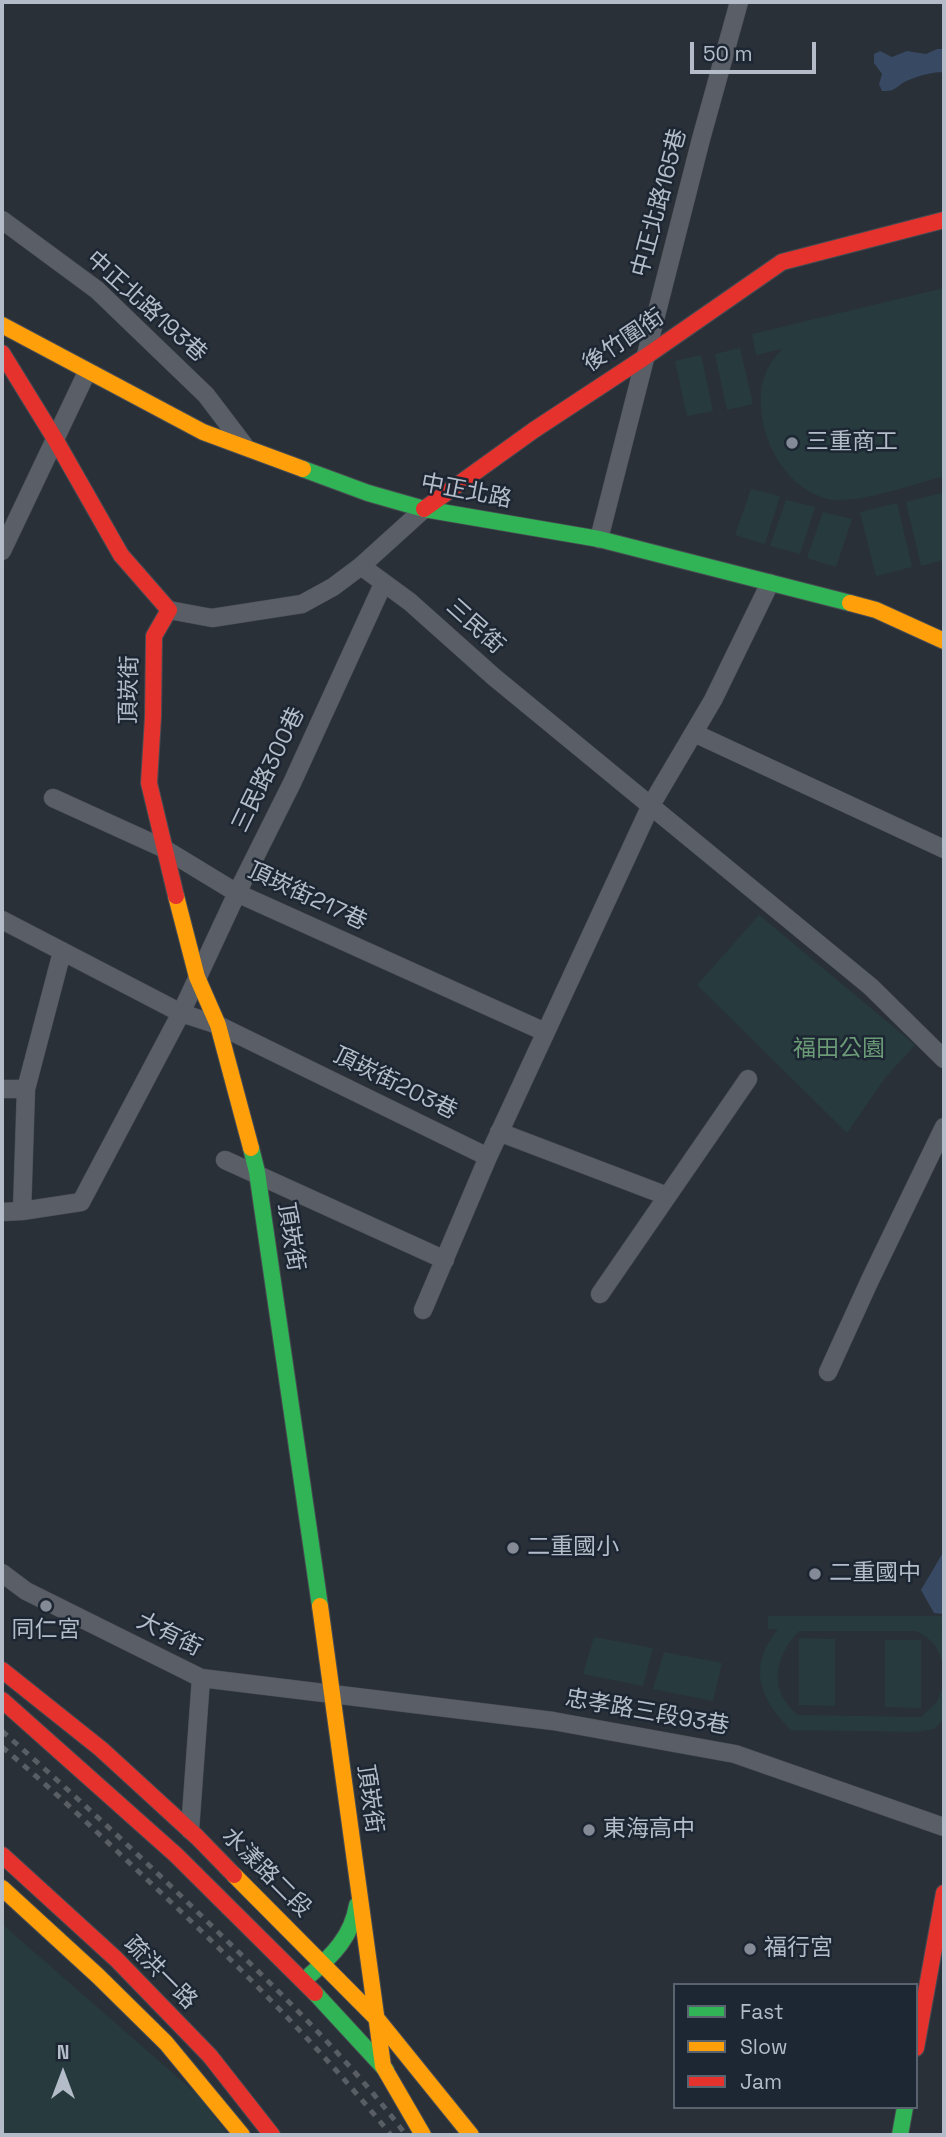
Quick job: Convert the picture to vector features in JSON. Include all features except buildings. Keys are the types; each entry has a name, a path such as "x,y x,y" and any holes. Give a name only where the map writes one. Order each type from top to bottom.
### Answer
{"street":[{"name":"中正北路165巷","path":"599,539 739,2"},
{"name":"中正北路193巷","path":"2,220 97,290 206,395 244,445"},
{"name":"後竹圍街","path":"361,565 424,509 534,430 782,262 944,220"},
{"name":"中正北路","path":"2,325 203,432 368,493 424,509 599,539 876,610 944,641"},
{"path":"2,353 121,555 169,610 212,618 302,604 333,587 361,565"},
{"path":"2,551 87,372"},
{"name":"三民街","path":"361,565 410,602 494,677 871,987 944,1059"},
{"name":"三民路300巷","path":"22,1211 81,1202 181,1013 292,783 383,583"},
{"path":"423,1310 516,1094 651,805 713,700 769,583"},
{"name":"頂崁街","path":"169,610 154,636 149,783 197,977 218,1025 258,1174 294,1411 383,2066"},
{"path":"694,733 944,849"},
{"name":"頂崁街217巷","path":"53,798 163,848 237,893 545,1032"},
{"name":"頂崁街203巷","path":"2,920 181,1013 218,1025 488,1157"},
{"path":"2,1212 22,1211 26,1089 62,952"},
{"path":"600,1294 748,1079"},
{"path":"2,1089 26,1089"},
{"path":"828,1372 944,1127"},
{"path":"499,1132 667,1196"},
{"path":"225,1160 445,1259"},
{"name":"大有街","path":"2,1573 26,1591 201,1678 331,1694"},
{"name":"水漾路二段","path":"2,1670 101,1749 190,1830 377,2020 471,2135"},
{"path":"190,1830 201,1678"},
{"name":"忠孝路三段93巷","path":"331,1694 553,1721 735,1754 944,1827"},
{"path":"2,1700 176,1855 304,1981 383,2066 440,2135"},
{"name":"疏洪一路","path":"2,1855 116,1959 201,2046 272,2135"},
{"name":"頂崁街","path":"304,1981 345,1942 356,1920 358,1885"},
{"name":"疏洪一路","path":"2,1888 166,2043 242,2135"},
{"path":"918,2037 944,1893"},
{"path":"383,2066 423,2135"},
{"path":"900,2135 905,2109"}],"green space":[{"path":"944,288 944,476 853,499 828,499 811,493 796,482 784,468 766,435 762,416 763,381 771,363 782,349 756,355 752,334"},
{"path":"740,348 753,404 727,410 715,354"},
{"path":"701,355 713,411 687,416 675,361"},
{"path":"751,489 780,496 765,544 735,535"},
{"path":"942,493 944,560 921,566 906,502"},
{"path":"786,500 815,507 800,554 770,546"},
{"path":"897,503 912,567 876,576 860,512"},
{"path":"823,512 852,519 836,567 807,558"},
{"name":"福田公園","path":"759,915 915,1045 885,1078 847,1133 697,985"},
{"path":"768,1616 944,1616 944,1628 941,1629 944,1634 944,1681 938,1650 929,1639 915,1631 799,1631 784,1652 778,1674 782,1695 788,1706 798,1715 921,1717 937,1702 944,1683 944,1719 934,1729 915,1732 791,1730 771,1706 761,1682 762,1657 778,1629 768,1629"},
{"path":"594,1637 653,1648 643,1686 583,1674"},
{"path":"799,1638 835,1639 835,1706 799,1705"},
{"path":"885,1640 921,1640 921,1708 885,1707"},
{"path":"664,1652 722,1663 713,1701 653,1689"},
{"path":"2,1924 199,2096 228,2135 2,2135"}],"water":[{"path":"944,49 944,72 922,75 894,89 882,91 879,84 882,74 874,63 874,54 880,51 892,57 907,51 926,54"},
{"path":"944,1551 944,1614 934,1613 921,1590"}],"railway":[{"path":"2,1731 140,1857 270,1983 341,2057 406,2135"},
{"path":"2,1747 80,1816 248,1977 336,2070 391,2135"}],"traffic: fast":[{"path":"303,469 368,493 424,509 599,539 850,603"},
{"path":"251,1148 257,1172 320,1606"},
{"path":"310,1975 340,1944 351,1926 357,1905"},
{"path":"315,1993 386,2070"},
{"path":"900,2135 905,2109"}],"traffic: slow":[{"path":"2,325 203,432 303,469"},
{"path":"850,603 876,610 944,641"},
{"path":"176,896 197,977 218,1025 251,1148"},
{"path":"320,1606 383,2066 423,2135"},
{"path":"234,1875 378,2020 471,2135"},
{"path":"2,1888 166,2043 242,2135"}],"traffic: jam":[{"path":"424,509 534,430 782,262 944,220"},
{"path":"2,353 121,555 169,610 154,636 149,783 176,896"},
{"path":"2,1670 101,1749 197,1837 234,1875"},
{"path":"2,1700 176,1855 315,1993"},
{"path":"2,1855 116,1959 210,2056 272,2135"},
{"path":"918,2037 944,1893"}],"place":[{"name":"三重商工","path":"792,443"},
{"name":"二重國小","path":"513,1548"},
{"name":"二重國中","path":"815,1574"},
{"name":"同仁宮","path":"46,1606"},
{"name":"東海高中","path":"589,1830"},
{"name":"福行宮","path":"750,1949"}]}
